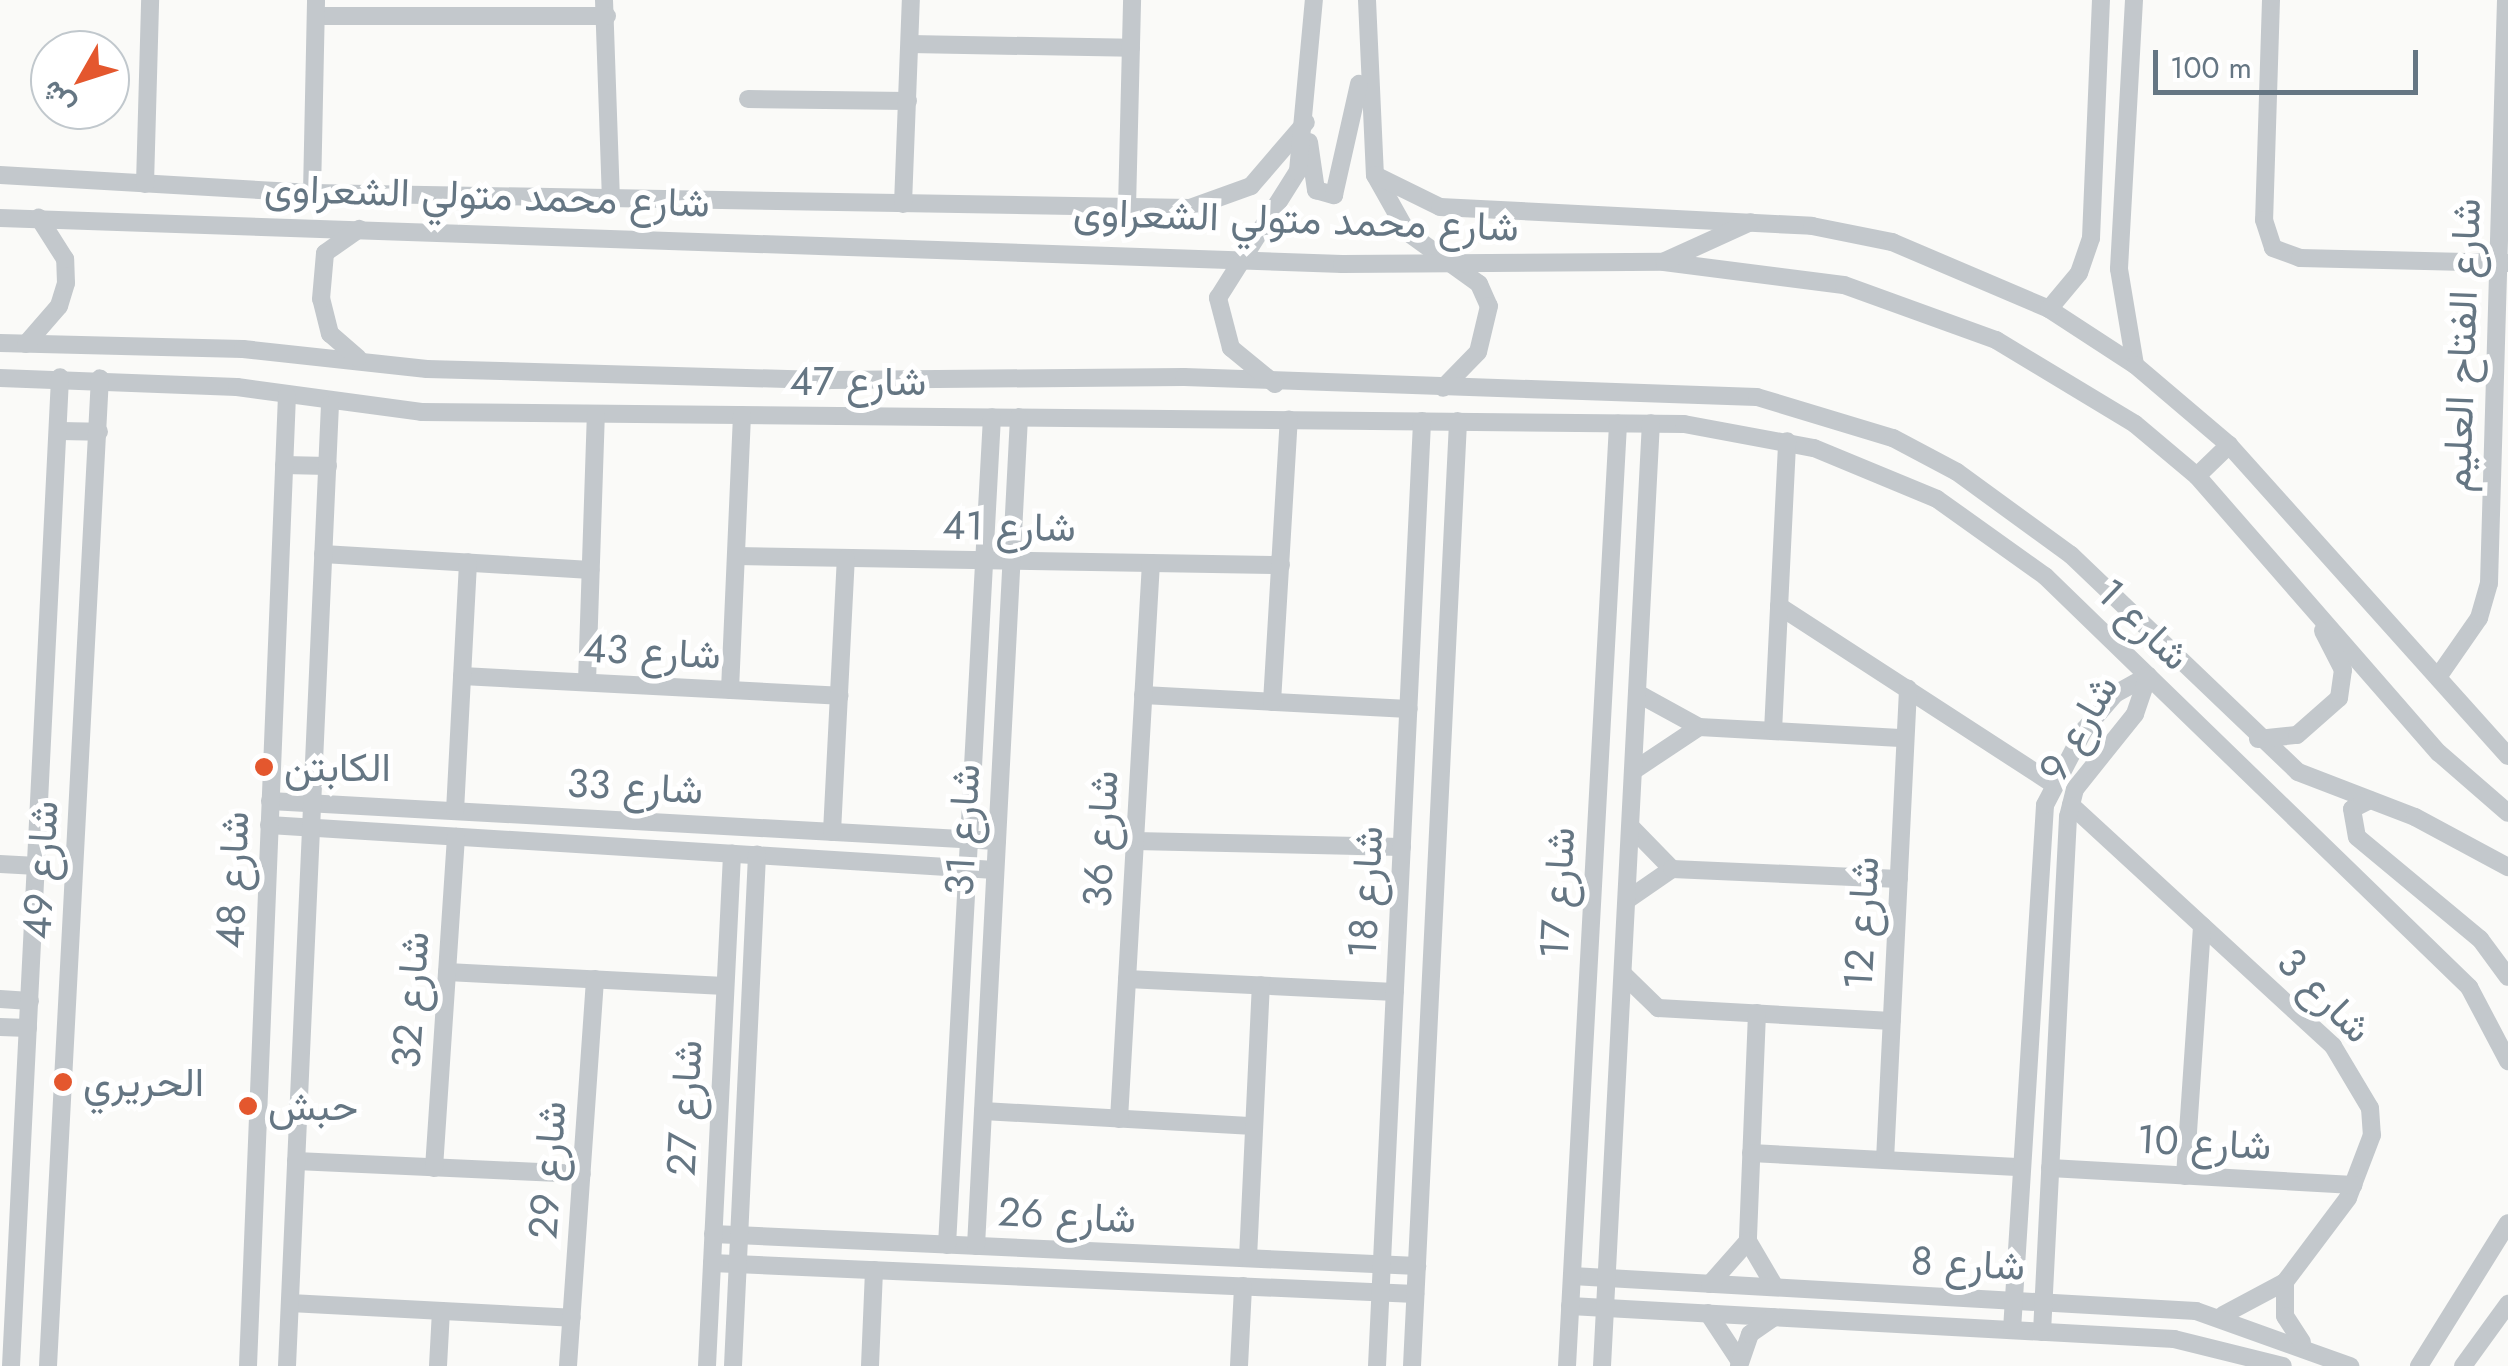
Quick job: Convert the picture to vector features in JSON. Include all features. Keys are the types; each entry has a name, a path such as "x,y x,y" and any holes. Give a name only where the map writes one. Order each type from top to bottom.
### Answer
{"street":[{"path":"145,184 150,0"},
{"path":"904,204 911,0"},
{"path":"1127,208 1132,0"},
{"path":"1279,387 1230,348 1218,316 1222,282 1288,194 1306,122 1314,0"},
{"path":"1366,0 1365,49 1375,175 1407,232 1479,284 1490,306 1478,352 1444,388"},
{"path":"2049,309 2079,274 2091,238 2101,0"},
{"path":"2134,0 2119,269 2135,366"},
{"path":"2271,0 2264,220 2272,248 2300,258 2503,263"},
{"name":"شارع الفتاح العليم","path":"2438,677 2479,618 2489,584 2501,415 2506,0"},
{"path":"312,194 316,8 605,8 611,197"},
{"path":"910,44 1131,48"},
{"path":"1306,122 1316,190 1334,195 1365,49"},
{"path":"748,99 908,101"},
{"path":"0,175 312,194 1127,208 1232,198 1306,122"},
{"path":"1375,175 1440,207 1756,220 1892,242 2049,309 2135,366 2229,445 2508,756"},
{"path":"823,239 825,202"},
{"name":"شارع محمد متولي الشعراوى","path":"0,218 823,239 1244,254 1342,264 1441,259 1664,262 1764,269 1921,309 2068,379 2197,476 2439,753 2508,813"},
{"path":"26,344 66,283 60,248 40,218"},
{"path":"1664,262 1756,220"},
{"path":"365,227 325,253 321,299 340,348 365,362"},
{"path":"0,343 365,362 887,380 1184,377 1279,387 1699,390 1758,397 1892,438 2072,555 2258,739 2298,772 2371,800 2508,867"},
{"name":"شارع 49","path":"10,1366 7,1303 21,1162 60,377"},
{"name":"شارع 47","path":"0,378 100,378 286,396 330,405 596,414 1618,423"},
{"name":"شارع 49","path":"48,1366 100,378"},
{"path":"885,416 887,380"},
{"name":"شارع 48","path":"248,1366 286,396"},
{"name":"شارع 48","path":"287,1366 330,405"},
{"path":"587,682 596,414"},
{"path":"730,690 742,415"},
{"name":"شارع 31","path":"947,1245 992,417"},
{"name":"شارع 31","path":"976,1246 1019,417"},
{"path":"1272,702 1289,420"},
{"name":"شارع 18","path":"1377,1366 1422,421"},
{"name":"شارع 18","path":"1412,1366 1458,421"},
{"name":"شارع 1","path":"1618,423 1787,441 1877,470 1993,535 2148,676 2469,987 2508,1061"},
{"name":"شارع 17","path":"1567,1366 1618,423"},
{"name":"شارع 17","path":"1602,1366 1651,424"},
{"path":"60,431 99,432"},
{"path":"1774,731 1787,441"},
{"path":"2197,476 2229,445"},
{"path":"284,465 328,466"},
{"path":"323,554 591,570"},
{"name":"شارع 41","path":"736,556 1280,565"},
{"path":"832,832 846,558"},
{"path":"455,811 468,562"},
{"name":"شارع 36","path":"1118,1118 1151,563"},
{"path":"2258,739 2297,735 2339,698 2343,670 2309,604"},
{"path":"1780,606 2053,784"},
{"name":"شارع 43","path":"462,676 839,696"},
{"name":"شارع 9","path":"2012,1330 2053,784 2104,706 2148,676"},
{"name":"شارع 9","path":"2042,1332 2072,805 2089,766 2135,714 2148,676"},
{"name":"شارع 12","path":"1885,1160 1908,689"},
{"path":"1637,693 1699,727 1905,738"},
{"path":"1143,695 1408,709"},
{"path":"1633,771 1699,727"},
{"path":"2371,800 2352,809 2357,838 2480,939 2508,976"},
{"name":"شارع 33","path":"270,801 996,841"},
{"name":"شارع 3","path":"2072,805 2333,1046 2362,1085 2372,1134 2354,1185 2285,1282 2220,1316"},
{"path":"1630,825 1672,869"},
{"name":"شارع 33","path":"269,826 995,870"},
{"name":"شارع 32","path":"434,1168 456,837"},
{"path":"1135,841 1402,847"},
{"name":"شارع 27","path":"707,1366 732,854"},
{"name":"شارع 27","path":"734,1366 758,855"},
{"path":"0,864 37,866"},
{"path":"1626,900 1672,869 1898,879"},
{"path":"2186,1176 2202,926"},
{"path":"447,972 725,986"},
{"path":"1622,974 1658,1008"},
{"name":"شارع 29","path":"568,1366 595,979"},
{"path":"1127,979 1395,992"},
{"path":"1248,1258 1262,986"},
{"path":"0,1000 30,1001"},
{"path":"1620,1034 1658,1008 1892,1021"},
{"path":"1757,1013 1748,1241 1775,1287"},
{"path":"0,1026 28,1028"},
{"path":"983,1111 1254,1126"},
{"path":"1751,1153 2022,1167"},
{"path":"296,1161 582,1174"},
{"path":"0,1162 21,1162"},
{"name":"شارع 10","path":"2050,1168 2354,1185"},
{"path":"2419,1366 2508,1222"},
{"name":"شارع 26","path":"713,1234 1417,1266"},
{"path":"1710,1284 1748,1241"},
{"name":"شارع 26","path":"712,1262 1415,1294"},
{"path":"870,1366 874,1270"},
{"name":"شارع 8","path":"1572,1276 2014,1300 2220,1316 2303,1344 2350,1366"},
{"path":"2285,1282 2286,1316 2303,1344"},
{"path":"1240,1366 1243,1286"},
{"path":"290,1303 572,1318"},
{"path":"2463,1366 2508,1304"},
{"name":"شارع 8","path":"1570,1306 2042,1332 2283,1366"},
{"path":"438,1366 441,1311"},
{"path":"1708,1314 1739,1363"},
{"path":"1739,1363 1750,1334 1774,1317"}],"place":[{"name":"الكابتن","path":"264,767"},
{"name":"الحريري","path":"63,1082"},
{"name":"حبش","path":"248,1106"}]}
